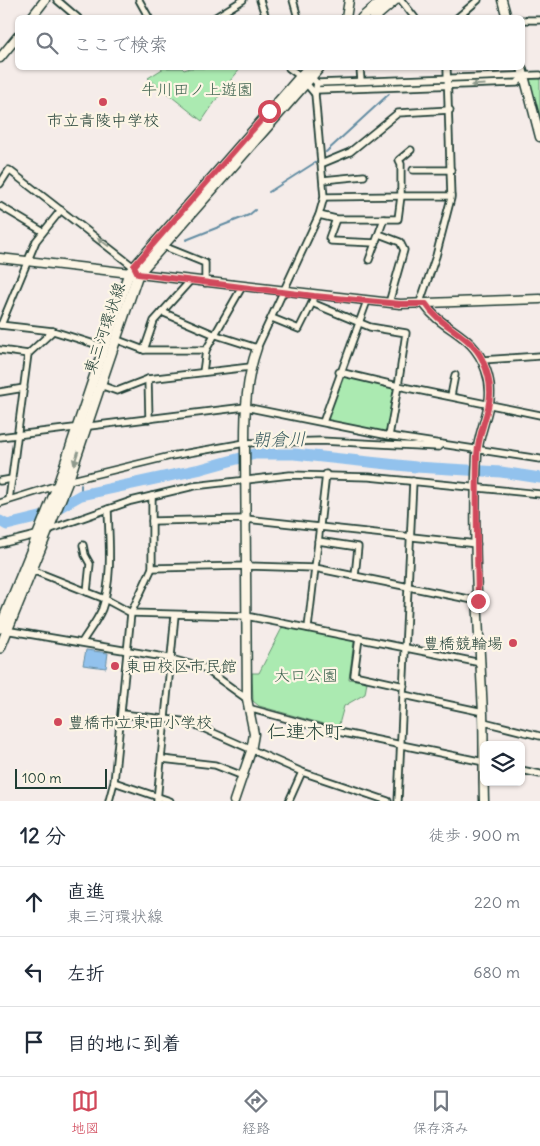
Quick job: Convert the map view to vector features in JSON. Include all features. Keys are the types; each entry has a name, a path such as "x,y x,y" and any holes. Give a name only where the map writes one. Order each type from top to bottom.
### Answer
{"main road":[{"path":"366,15 383,0"},
{"path":"378,15 395,0"},
{"name":"東三河環状線","path":"2,628 32,570 62,485 86,426 115,339 134,271 163,246 306,75"},
{"name":"東三河環状線","path":"62,485 77,429 104,347 134,271 306,75"},
{"name":"東三河環状線","path":"0,648 2,628 46,529"}],"street":[{"path":"33,15 45,0"},
{"path":"57,0 74,15"},
{"path":"139,0 147,15"},
{"path":"219,15 243,0"},
{"path":"260,0 265,15"},
{"path":"293,0 297,15"},
{"path":"346,15 349,0"},
{"path":"401,0 413,15"},
{"path":"461,15 478,0"},
{"path":"502,0 506,15"},
{"path":"525,20 540,20"},
{"path":"0,58 15,40"},
{"path":"234,801 252,751 254,734 247,699 246,616 245,407 250,367 319,215 324,197 316,89 306,75 294,70"},
{"path":"360,70 361,82"},
{"path":"422,305 451,196 450,110 447,70"},
{"path":"522,70 537,118 540,137"},
{"path":"306,75 316,89"},
{"path":"316,89 361,82 540,75"},
{"path":"316,89 517,83 524,76"},
{"path":"322,164 350,152 398,113 450,110"},
{"path":"319,215 336,219 398,219 401,196 401,164 399,160 411,150"},
{"path":"1,181 9,170 61,210 134,271"},
{"path":"413,170 451,170"},
{"path":"323,180 364,176"},
{"path":"324,197 451,196"},
{"path":"0,206 42,231"},
{"path":"61,210 42,231 0,325 53,332 104,347"},
{"path":"336,219 329,238 331,241 376,243"},
{"path":"369,260 384,219"},
{"path":"379,234 400,242 404,250 389,303"},
{"path":"163,246 205,263 205,283"},
{"path":"0,258 134,271 190,281 284,292 313,299 422,305 540,299"},
{"path":"144,350 154,321 190,281"},
{"path":"203,372 206,350 213,334 242,287"},
{"path":"272,318 299,329 313,299"},
{"path":"313,299 360,324 406,333 389,436"},
{"path":"322,422 367,301"},
{"path":"422,305 470,341 482,360 490,382 490,404 478,452 477,487 478,601 484,741"},
{"path":"162,312 213,334 257,348"},
{"path":"10,500 28,354 53,332"},
{"path":"115,339 144,350 206,350"},
{"path":"0,350 28,354"},
{"path":"482,360 540,356"},
{"path":"100,385 117,391 148,379 250,367"},
{"path":"339,372 540,415"},
{"path":"451,396 455,375"},
{"path":"148,379 149,419"},
{"path":"0,392 24,388"},
{"path":"0,438 245,407 478,452"},
{"path":"0,503 171,456 245,444 359,442 540,459"},
{"path":"308,628 326,474"},
{"path":"0,544 152,496 194,486 246,478 326,474 540,494"},
{"path":"0,481 12,479"},
{"path":"398,801 413,481"},
{"path":"109,801 114,782 122,714 131,613 152,568 152,496"},
{"path":"82,642 101,612 105,599 109,556 108,509"},
{"path":"152,520 246,519 477,544"},
{"path":"318,542 358,547 355,576"},
{"path":"83,545 85,555 90,564 88,592"},
{"path":"152,568 247,566 315,568 478,601"},
{"path":"32,570 105,599 131,613 246,616 481,663"},
{"path":"157,798 175,615"},
{"path":"2,628 128,650 204,668 247,699"},
{"path":"359,638 354,675 404,686"},
{"path":"404,695 483,712"},
{"path":"248,708 324,729 480,761"},
{"path":"122,714 189,722 302,772 388,801"},
{"path":"484,722 540,736"},
{"path":"162,759 215,765 243,776"},
{"path":"525,771 540,774"},
{"path":"289,801 302,772"},
{"path":"114,782 170,801"},
{"path":"484,786 484,801"}],"green space":[{"name":"牛川田ノ上遊園","path":"161,70 239,70 225,87 202,121 148,78"},
{"path":"540,75 540,118 535,119 524,76"},
{"path":"340,375 395,387 386,433 326,420"},
{"name":"大口公園","path":"283,626 354,641 349,679 367,682 365,694 344,706 338,728 259,706 253,701 252,673 259,673"}],"water":[{"path":"86,650 108,653 106,668 83,665"}],"waterway":[{"path":"326,152 389,94"},
{"path":"269,192 316,162"},
{"path":"186,240 249,215 255,210"},
{"name":"朝倉川","path":"0,521 7,525 44,516 81,495 201,469 255,454 294,454 416,467 501,472 540,478"},
{"path":"81,485 81,495"}],"place":[{"name":"市立青陵中学校","path":"103,102"},
{"name":"豊橋競輪場","path":"513,643"},
{"name":"東田校区市民館","path":"115,666"},
{"name":"豊橋市立東田小学校","path":"58,722"}],"district":[{"name":"仁連木町","path":"305,731"}],"route":[{"path":"269,111 134,266 138,274 190,281 389,303 426,304 432,314 470,341 482,360 490,382 490,404 477,454 478,601"}]}
